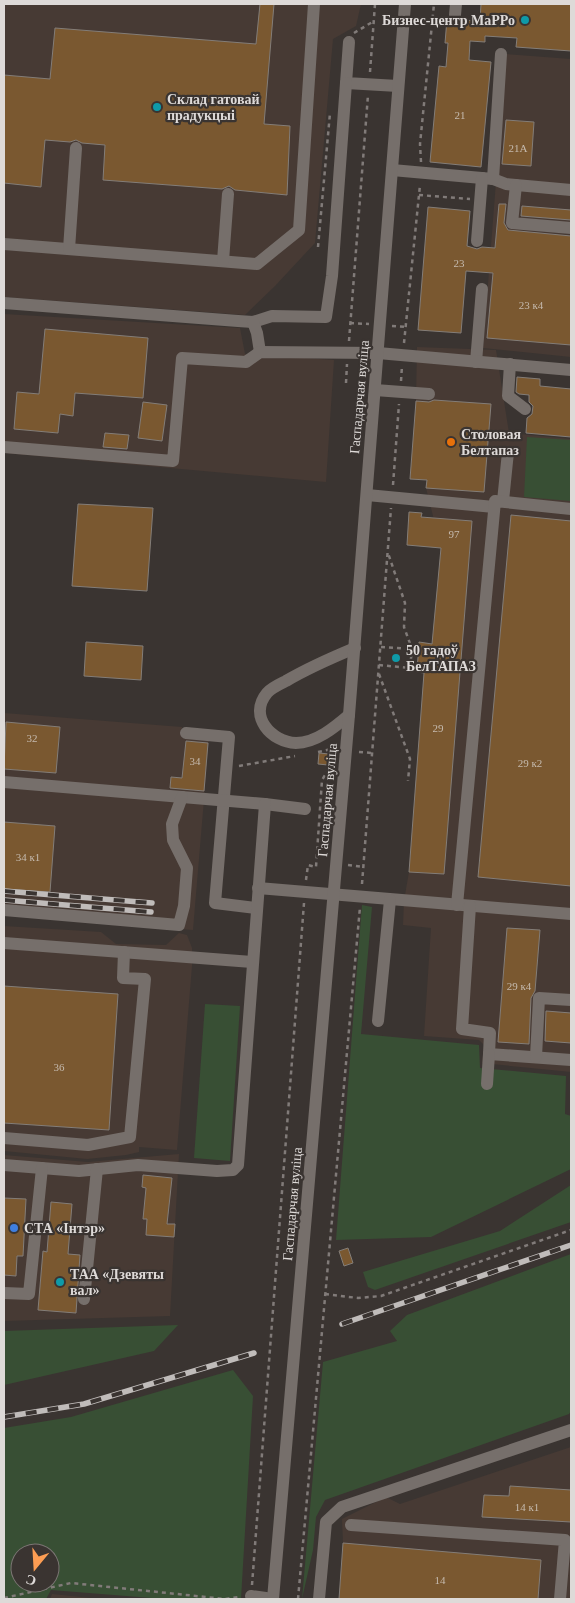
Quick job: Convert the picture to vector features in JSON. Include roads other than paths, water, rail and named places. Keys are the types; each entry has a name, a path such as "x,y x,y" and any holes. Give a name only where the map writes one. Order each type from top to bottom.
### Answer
{"street":[{"path":"4,244 257,264 299,230 314,4"},
{"name":"Гаспадарчая вуліца","path":"273,1599 350,715 405,4"},
{"path":"4,303 253,322 272,316 326,317 332,276 349,42"},
{"path":"477,241 480,200 487,179 500,54"},
{"path":"346,83 398,86"},
{"path":"69,249 76,148"},
{"path":"392,170 487,179 506,184 571,190"},
{"path":"516,185 512,223 571,228"},
{"path":"223,261 228,194"},
{"path":"476,362 482,289"},
{"path":"253,322 260,352"},
{"path":"4,447 173,461 182,358 246,362 260,352 378,353 571,370"},
{"path":"510,364 508,396 525,409"},
{"path":"375,390 429,394"},
{"path":"487,1084 490,1033 462,1029 464,906 499,504 508,452"},
{"path":"367,495 571,509"},
{"path":"350,715 334,728 316,738 297,743 279,739 267,730 260,718 260,705 267,693 281,683 302,671 355,648"},
{"path":"186,732 229,737 215,903 256,908"},
{"path":"4,782 305,809"},
{"path":"4,910 179,925 184,906 187,868 173,840 172,824 182,797"},
{"path":"4,1165 80,1170 138,1165 217,1171 233,1170 238,1165 264,804"},
{"path":"258,888 571,914"},
{"path":"378,1021 390,900"},
{"path":"4,943 252,962"},
{"path":"4,1138 88,1145 130,1137 145,979 123,978 124,952"},
{"path":"536,1057 539,998 571,1000"},
{"path":"489,1054 571,1060"},
{"path":"4,1292 29,1294 42,1168"},
{"path":"84,1299 97,1169"},
{"path":"319,1599 326,1522 342,1507 571,1430"},
{"path":"351,1525 568,1540 560,1599"},
{"path":"251,1596 273,1599"}],"railway":[{"path":"4,891 152,903"},
{"path":"4,900 151,912"},
{"path":"342,1324 571,1245"},
{"path":"4,1417 84,1404 254,1353"}],"place":[{"name":"Бизнес-центр МаРРо","path":"525,20"},
{"name":"Склад гатовай прадукцыі","path":"157,107"},
{"name":"Столовая Белтапаз","path":"451,442"},
{"name":"50 гадоў БелТАПАЗ","path":"396,658"},
{"name":"СТА «Інтэр»","path":"14,1228"},
{"name":"ТАА «Дзевяты вал»","path":"60,1282"}]}
